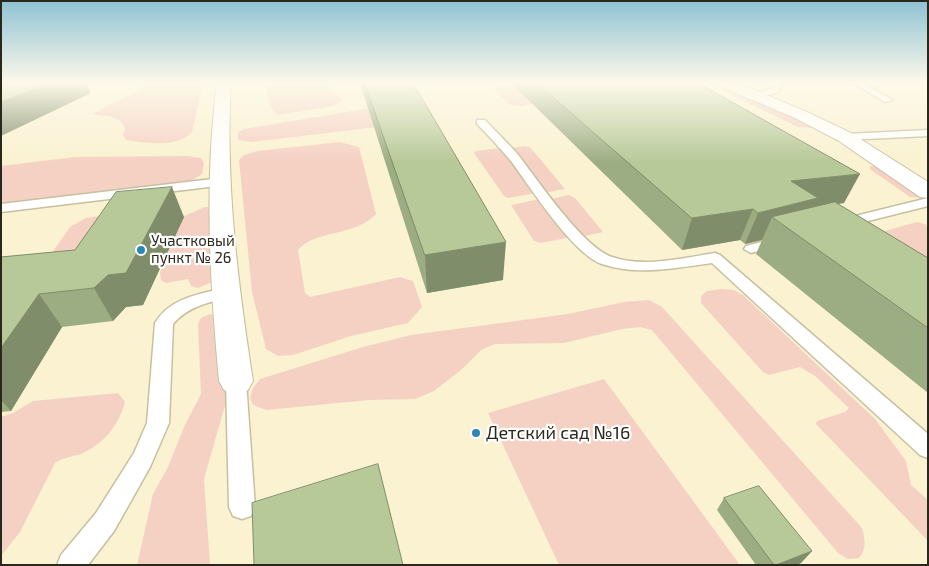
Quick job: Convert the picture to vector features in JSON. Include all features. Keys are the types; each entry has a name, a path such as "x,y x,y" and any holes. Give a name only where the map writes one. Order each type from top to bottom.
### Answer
{"street":[{"path":"222,109 221,182 225,293 236,381"},
{"path":"788,109 845,137 928,192"}],"lane":[{"path":"481,122 504,146 581,240 597,256 619,263 640,265 715,258 928,448"},
{"path":"845,137 928,133"},
{"path":"1,208 221,182"},
{"path":"828,228 928,202"},
{"path":"751,249 799,236"},
{"path":"71,565 106,522 142,460 158,423 164,323 170,314 184,304 225,293"},
{"path":"236,381 242,507"}],"shaded area":[{"path":"101,109 197,109 192,132 178,140 161,143 126,140 123,135 125,129 120,121 112,117 92,114"},
{"path":"272,109 312,109 277,115"},
{"path":"362,109 395,109 377,127 252,142 238,140 238,132 244,129"},
{"path":"761,109 777,109 793,116 811,128 798,127"},
{"path":"340,142 359,147 376,214 357,226 325,235 306,243 298,250 305,293 310,297 400,277 413,281 422,307 408,323 351,336 293,355 278,356 266,349 252,292 239,160 244,155 257,151"},
{"path":"530,147 565,189 548,192 544,190 510,148"},
{"path":"503,149 536,193 508,198 504,196 474,153 476,151"},
{"path":"187,156 201,158 204,163 202,174 191,181 1,203 1,166 76,157"},
{"path":"870,166 880,167 924,198 910,197 870,169"},
{"path":"569,195 575,198 603,232 585,236 580,234 551,199"},
{"path":"540,199 572,237 540,243 534,241 511,205"},
{"path":"205,207 213,207 212,282 198,288 191,286 188,279 166,283 161,280 160,273 182,217"},
{"path":"106,215 126,223 35,277 70,227 86,218"},
{"path":"917,222 928,225 928,308 846,242"},
{"path":"734,290 743,295 875,419 906,461 911,485 928,500 928,541 816,424 817,421 845,412 849,408 815,376 800,367 769,375 763,372 701,303 701,296 707,291"},
{"path":"649,300 662,307 862,528 865,544 859,558 848,559 838,553 652,330 640,327 622,329 564,343 495,344 481,350 461,370 434,391 415,399 369,400 266,410 253,405 250,398 253,388 260,379 363,347 411,335 568,314 624,302"},
{"path":"210,314 216,315 230,388 204,479 210,565 137,565 153,494 168,467 184,427 201,394 198,324 201,318"},
{"path":"604,379 740,565 559,565 488,413"},
{"path":"118,393 125,402 119,419 109,433 89,450 55,463 20,532 1,556 1,417 13,413 33,401"}],"building":[{"path":"374,109 429,109 506,242 425,255"},
{"path":"567,109 745,109 860,174 791,181 818,198 758,213 753,209 692,218"},
{"path":"172,187 126,273 108,275 94,288 39,294 1,348 1,257 75,250 116,192"},
{"path":"835,202 928,258 928,328 772,217"},
{"path":"378,464 403,565 254,565 252,503"},
{"path":"759,486 812,551 774,565 724,498"}],"place":[{"name":"Участковый пункт № 26","path":"141,250"},
{"name":"Детский сад №16","path":"476,433"}]}
